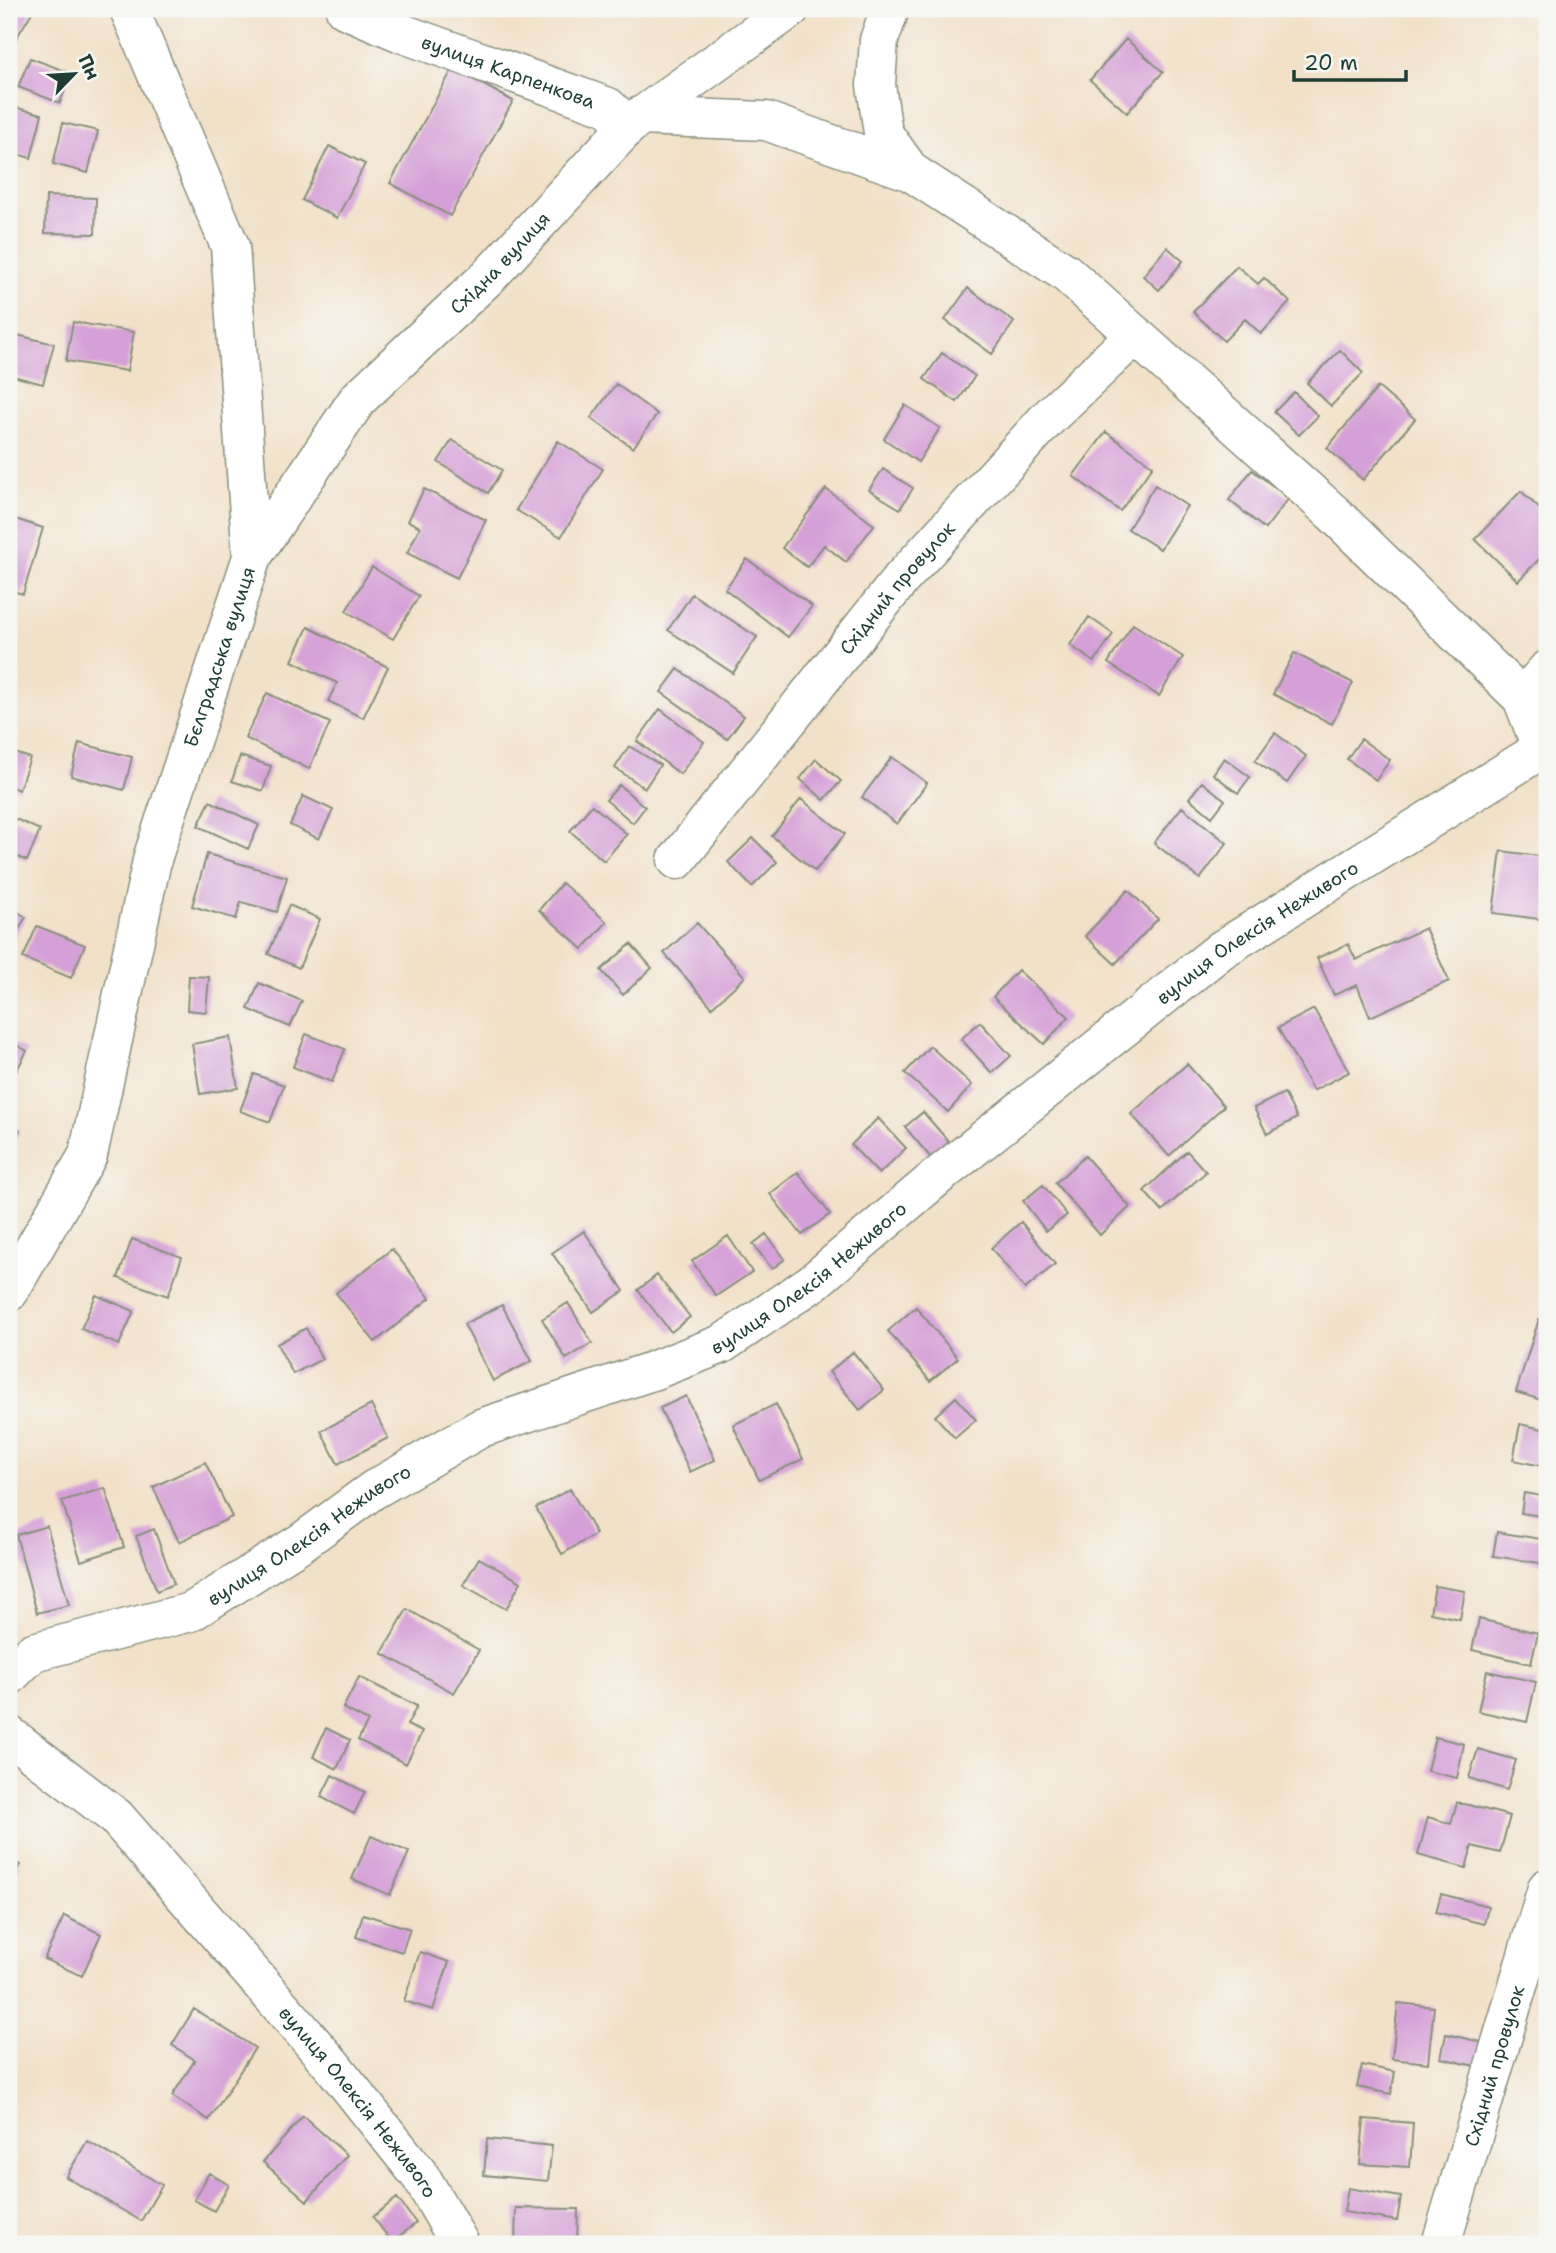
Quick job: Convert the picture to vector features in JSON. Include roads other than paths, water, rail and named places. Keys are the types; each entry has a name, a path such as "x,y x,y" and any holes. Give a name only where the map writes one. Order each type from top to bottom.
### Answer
{"street":[{"name":"Бєлградська вулиця","path":"9,1292 88,1156 153,856 252,557 230,246 129,9"},
{"name":"вулиця Карпенкова","path":"345,9 404,34 608,107 634,121"},
{"name":"Східна вулиця","path":"252,557 358,399 489,276 634,121 790,9"},
{"path":"890,9 879,40 876,85 883,132 911,172"},
{"path":"634,121 766,121 911,172 1066,273 1333,513 1522,698 1544,750"},
{"name":"Східний провулок","path":"677,860 901,579 1048,418 1136,335"},
{"path":"1522,698 1547,670"},
{"name":"вулиця Олексія Неживого","path":"9,1676 33,1652 191,1612 302,1542 373,1490 481,1428 722,1345 812,1283 937,1177 1221,950 1544,750"},
{"name":"вулиця Олексія Неживого","path":"9,1735 116,1817 332,2065 421,2178 460,2244"},
{"name":"Східний провулок","path":"1441,2244 1547,1888"}]}
